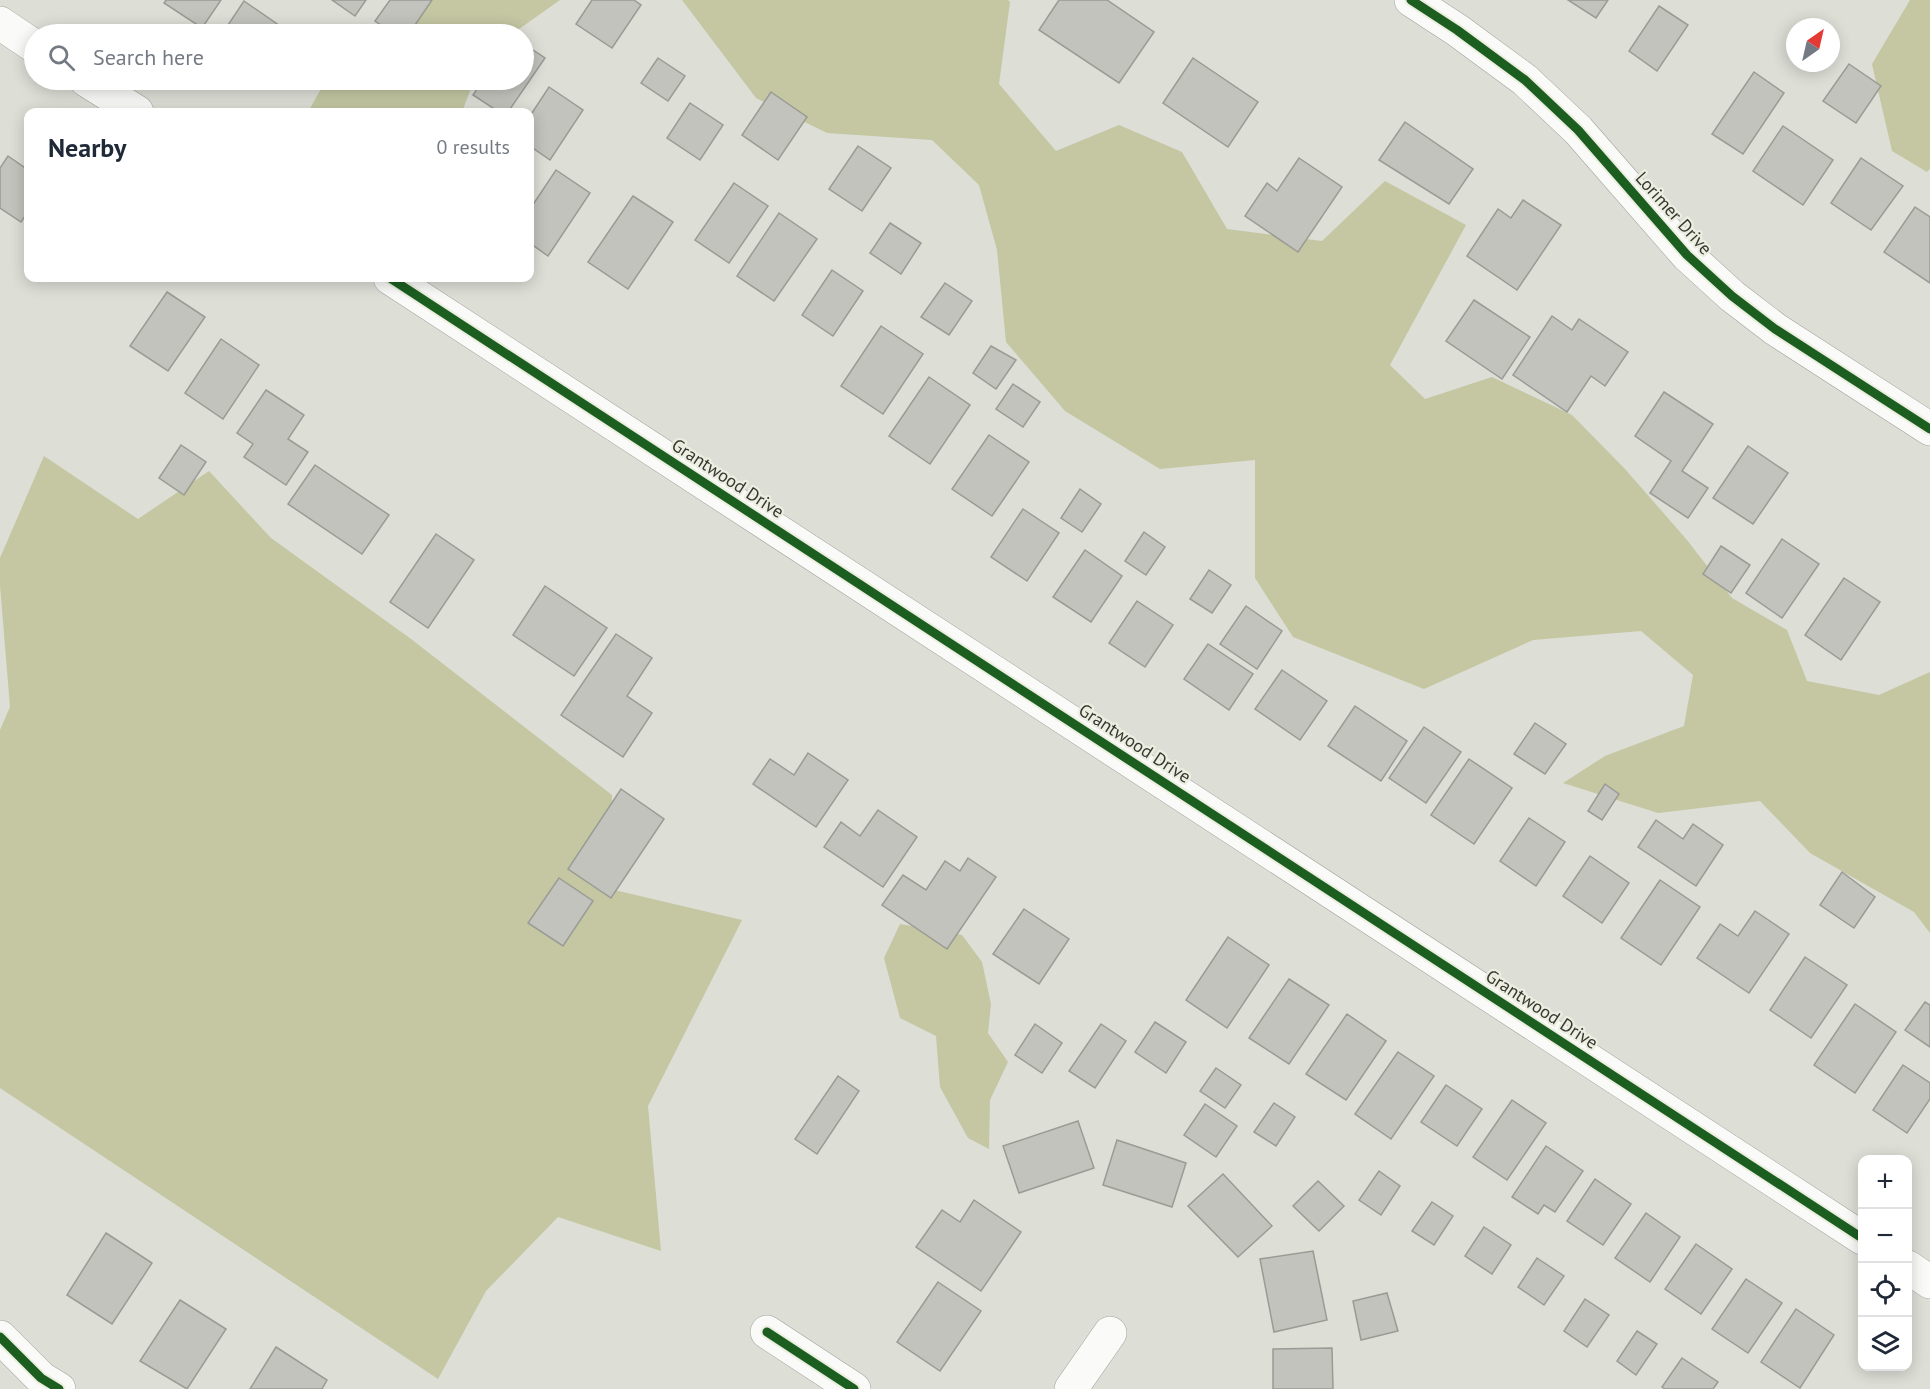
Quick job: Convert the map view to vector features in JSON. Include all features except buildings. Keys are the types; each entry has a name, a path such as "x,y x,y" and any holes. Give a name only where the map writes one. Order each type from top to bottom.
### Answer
{"street":[{"name":"Lorimer Drive","path":"1411,0 1526,80 1578,130 1687,255 1732,296 1775,329 1930,429"},
{"path":"0,23 24,39"},
{"path":"102,90 131,108"},
{"name":"Grantwood Drive","path":"396,282 1858,1235"},
{"path":"1912,1270 1930,1282"},
{"path":"767,1332 854,1389"},
{"path":"1071,1389 1110,1333"},
{"path":"0,1337 41,1378 59,1389"}],"green space":[{"path":"411,0 560,0 526,24 398,24"},
{"path":"682,0 1008,0 1010,2 999,84 1056,151 1119,125 1182,152 1227,229 1322,241 1385,181 1466,225 1390,365 1425,399 1492,377 1572,415 1625,469 1687,540 1732,598 1787,630 1807,681 1879,695 1930,672 1930,933 1914,912 1810,853 1760,801 1658,813 1563,783 1605,756 1684,726 1693,675 1641,631 1533,640 1424,689 1293,637 1255,578 1255,460 1160,469 1065,411 1006,342 997,250 979,185 932,140 827,133 756,98"},
{"path":"1910,0 1930,0 1930,169 1927,172 1892,151 1872,64"},
{"path":"320,90 470,90 464,108 310,108"},
{"path":"44,456 138,519 209,471 271,538 411,639 612,795 610,889 742,920 648,1106 661,1251 558,1217 486,1291 438,1379 0,1088 0,730 10,707 0,585 0,558"},
{"path":"900,924 962,935 982,962 991,1004 988,1033 1008,1062 990,1100 989,1149 968,1138 940,1087 936,1036 900,1018 884,958"}],"cycle path":[{"path":"1411,0 1457,30 1525,80 1578,130 1687,255 1732,296 1775,329 1930,429"},
{"path":"396,282 1858,1235"},
{"path":"767,1332 854,1389"},
{"path":"0,1337 41,1378 59,1389"}]}
